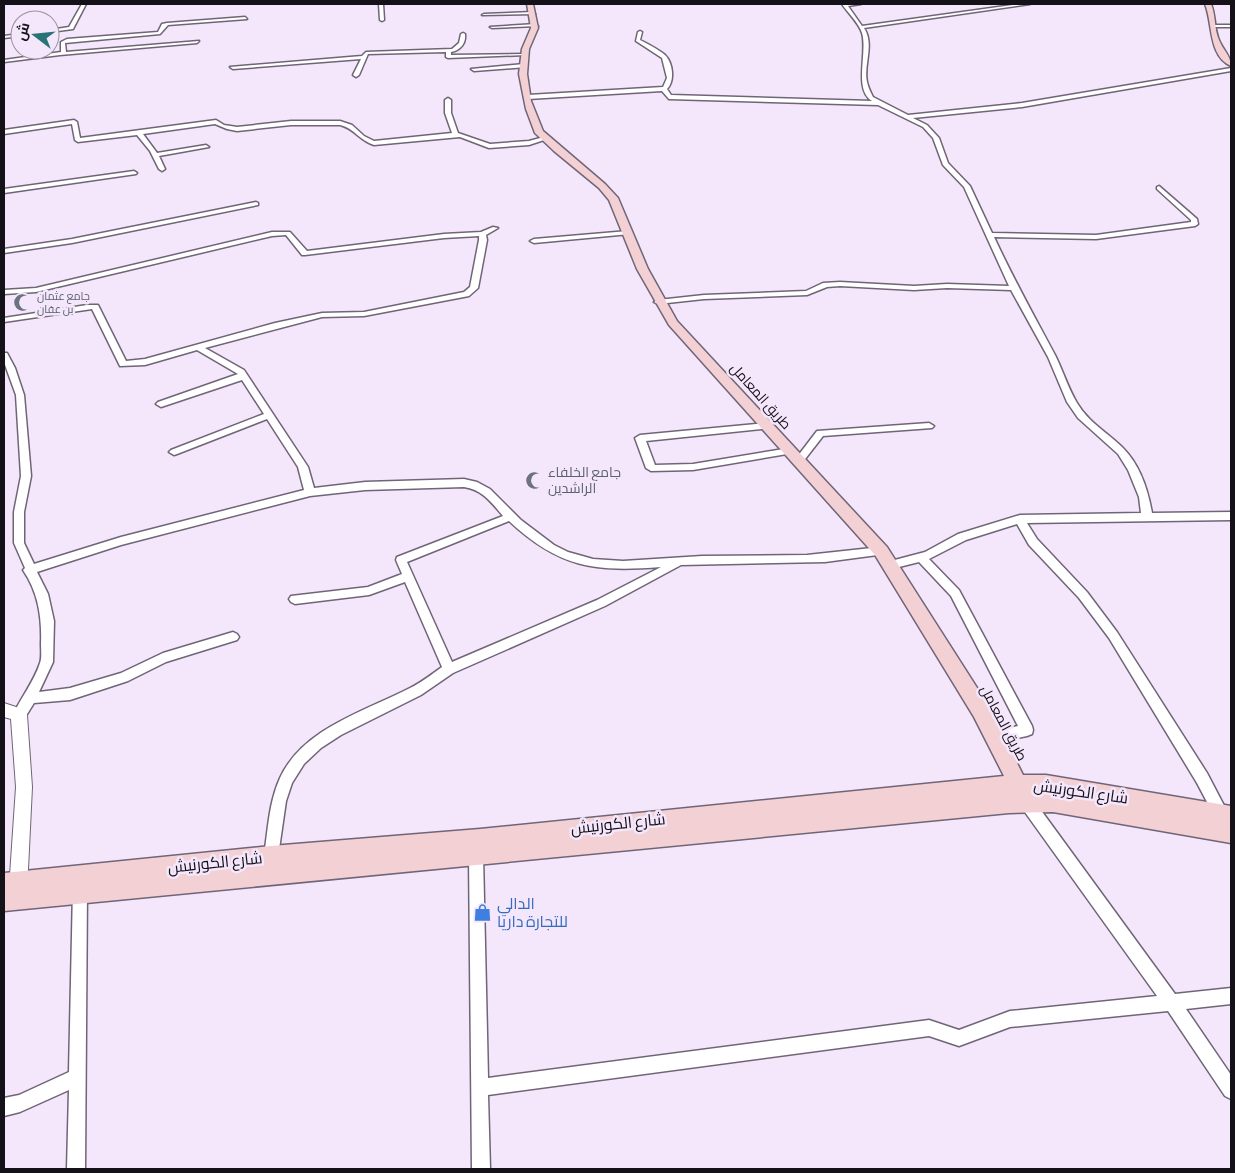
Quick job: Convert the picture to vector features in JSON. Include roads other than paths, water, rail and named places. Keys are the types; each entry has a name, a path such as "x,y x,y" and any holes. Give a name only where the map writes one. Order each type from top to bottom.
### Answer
{"main road":[{"path":"1208,4 1214,18 1217,44 1230,61"},
{"name":"طريق المعامل","path":"533,14 524,61 528,97 536,126 544,138 597,180 611,196 658,302 674,324 881,551 981,711 1027,803"},
{"name":"شارع الكورنيش","path":"80,885 271,856 480,839 1018,784 1046,784 1227,815"},
{"name":"شارع الكورنيش","path":"11,891 278,872 476,855 1027,803 1053,802 1231,833"}],"street":[{"path":"60,30 71,28 84,4"},
{"path":"320,4 330,4"},
{"path":"381,4 382,20"},
{"path":"844,4 859,4"},
{"path":"844,4 862,27 867,48 864,81 871,98 925,126 936,138 945,164 967,186 1014,288 1052,357 1072,402 1081,416 1121,452 1133,469 1144,498 1147,518"},
{"path":"862,27 1028,4"},
{"path":"484,15 533,14"},
{"path":"492,27 533,14"},
{"path":"62,54 64,52 63,42 67,40 160,32 164,25 167,24 245,18"},
{"path":"1214,26 1231,26"},
{"path":"528,97 664,89 668,86 670,78 666,61 664,57 638,40 640,32"},
{"path":"356,75 366,53 450,50 460,47 464,41 463,34"},
{"path":"4,61 197,42"},
{"path":"450,50 448,56 524,61"},
{"path":"233,67 364,57"},
{"path":"474,69 524,61"},
{"path":"906,117 1022,105 1231,69"},
{"path":"664,89 669,97 880,103"},
{"path":"448,100 448,113 454,134"},
{"path":"4,132 74,122 78,140 216,122 226,129 329,123 344,124 362,140 374,143 454,134 489,146 529,143 544,138"},
{"path":"139,133 155,155 162,169"},
{"path":"155,155 206,147"},
{"path":"4,191 134,173"},
{"path":"991,235 1096,236 1195,224 1194,220 1159,188"},
{"path":"4,251 72,241 256,204"},
{"path":"4,292 36,290 272,234 288,233 305,252 444,236 482,234 494,228"},
{"path":"534,241 628,233"},
{"path":"4,320 95,307 123,364 145,362 322,315 364,314 466,294 474,288 483,240 482,234"},
{"path":"658,302 704,297 806,293 826,285 840,284 914,288 947,286 1014,288"},
{"path":"197,347 241,372 303,467 310,492"},
{"path":"4,355 11,368 20,395 26,476 19,512 19,543 29,570 42,594 48,621 49,648 47,662 30,698 11,713 24,788 11,891"},
{"path":"161,404 244,376"},
{"path":"174,452 269,415"},
{"path":"767,426 640,438 650,468 692,467 794,456 820,432 929,426"},
{"path":"29,570 121,541 310,492 365,486 464,483 478,485 490,492 510,517 538,540 562,554 588,563 620,566 682,561 826,558 881,551"},
{"path":"891,565 921,557 970,534 1020,519 1231,516"},
{"path":"449,669 401,560 510,517"},
{"path":"1020,519 1033,542 1083,596 1114,635 1227,815 1231,833"},
{"path":"921,557 955,593 1027,730 994,738"},
{"path":"271,856 279,801 286,780 299,760 316,744 336,731 417,691 449,669 601,603 682,561"},
{"path":"295,599 369,591 408,576"},
{"path":"30,698 70,694 124,677 163,658 233,636"},
{"path":"1027,803 1173,1004 1231,1090"},
{"path":"476,855 481,1169"},
{"path":"76,1169 80,885"},
{"path":"480,1088 929,1028 959,1038 1010,1020 1173,1004 1231,996"},
{"path":"4,1107 20,1103 77,1077"}],"place":[{"name":"جامع عثمان بن عفان","path":"23,302"},
{"name":"جامع الخلفاء الراشدين","path":"534,480"},
{"name":"الدالي للتجارة داريا","path":"483,912"}]}
